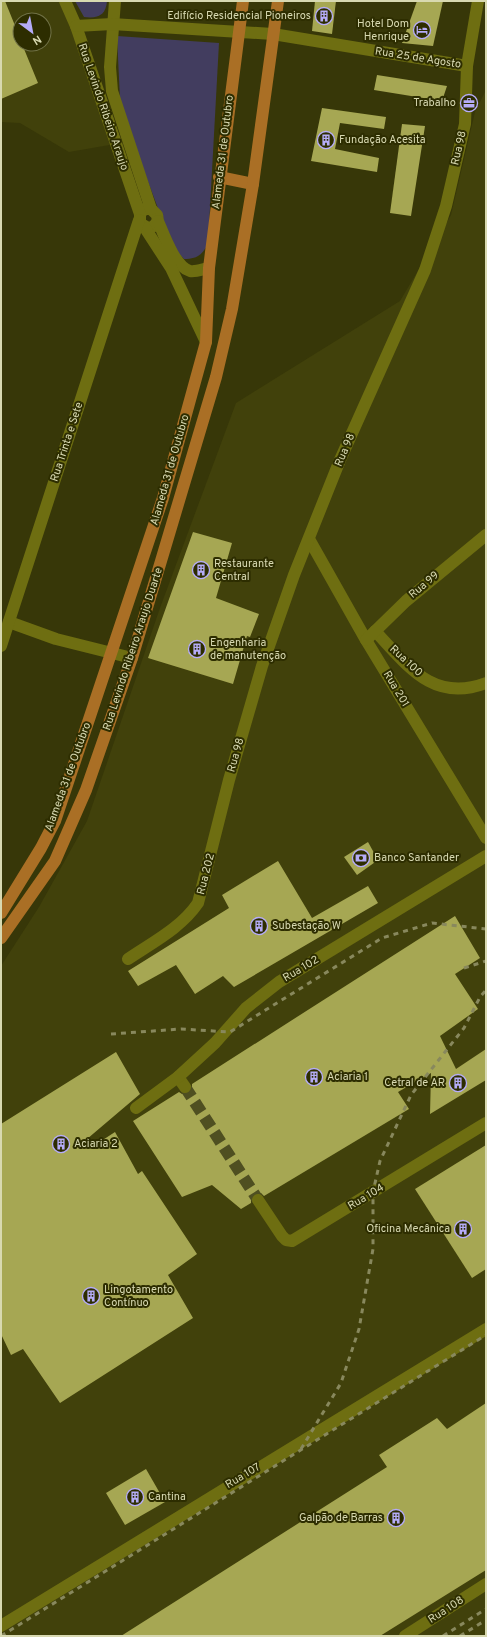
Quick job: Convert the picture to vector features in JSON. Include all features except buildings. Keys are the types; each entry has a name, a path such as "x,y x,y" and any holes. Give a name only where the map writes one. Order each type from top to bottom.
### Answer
{"main road":[{"name":"Alameda 31 de Outubro","path":"1,913 41,848 55,821 163,498 206,342 209,268 219,177 243,1"},
{"path":"219,177 253,184 278,1"},
{"name":"Rua Levindo Ribeiro Araujo Duarte","path":"1,938 55,861 86,790 132,658 216,377 232,309 253,184"}],"street":[{"name":"Rua Levindo Ribeiro Araujo","path":"65,1 76,26 142,222 170,268 206,342"},
{"path":"115,1 112,24 110,67 112,91 151,209 158,215 158,221 176,259 184,268 192,271 209,268"},
{"name":"Rua 98","path":"229,780 262,666 294,575 340,460 425,270 446,206 465,124 468,66 478,1"},
{"name":"Rua 25 de Agosto","path":"76,26 112,24 273,34 468,66"},
{"path":"151,209 144,210 142,222 154,226 158,221"},
{"name":"Rua Trinta e Sete","path":"1,646 132,238 142,222"},
{"name":"Rua 99","path":"366,640 406,601 486,535"},
{"name":"Rua 201","path":"309,539 366,640 486,838"},
{"path":"9,622 56,639 132,658"},
{"name":"Rua 100","path":"375,631 414,672 434,685 458,689 475,687 486,683"},
{"name":"Rua 202","path":"128,959 190,916 198,903 229,780"},
{"name":"Rua 102","path":"136,1108 178,1077 215,1043 246,1008 279,982 486,856"},
{"path":"178,1077 185,1087"},
{"name":"Rua 104","path":"258,1200 282,1236 286,1240 292,1241 486,1123"},
{"name":"Rua 107","path":"1,1626 486,1329"},
{"name":"Rua 108","path":"405,1636 486,1584"}],"shaded area":[{"path":"1,1 59,1 121,143 69,152 20,123 1,122"},
{"path":"75,1 107,1 103,13 97,17 84,17"},
{"path":"117,36 219,43 208,244 199,256 184,259 173,248 136,150 120,100"},
{"path":"486,90 486,1636 1,1636 1,966 39,907 87,821 160,608 236,403 400,301 451,215 475,112"}],"tunnel":[{"path":"185,1087 258,1200"}],"railway":[{"path":"111,1034 181,1029 230,1032 382,938 432,923 486,929"},
{"path":"464,968 486,961"},
{"path":"301,1449 341,1383 359,1329 373,1249 373,1192 380,1161 411,1095 464,1028 480,997 486,990"},
{"path":"1,1636 486,1335"},
{"path":"443,1636 486,1609"},
{"path":"460,1636 486,1620"}],"place":[{"name":"Edifício Residencial Pioneiros","path":"324,16"},
{"name":"Hotel Dom Henrique","path":"422,30"},
{"name":"Trabalho","path":"469,103"},
{"name":"Fundação Acesita","path":"326,140"},
{"name":"Restaurante Central","path":"201,570"},
{"name":"Engenharia de manutenção","path":"197,649"},
{"name":"Banco Santander","path":"361,858"},
{"name":"Subestação W","path":"259,926"},
{"name":"Aciaria 1","path":"314,1077"},
{"name":"Cetral de AR","path":"458,1083"},
{"name":"Aciaria 2","path":"61,1144"},
{"name":"Oficina Mecânica","path":"463,1229"},
{"name":"Lingotamento Contínuo","path":"91,1296"},
{"name":"Cantina","path":"135,1497"},
{"name":"Galpão de Barras","path":"396,1518"}]}
